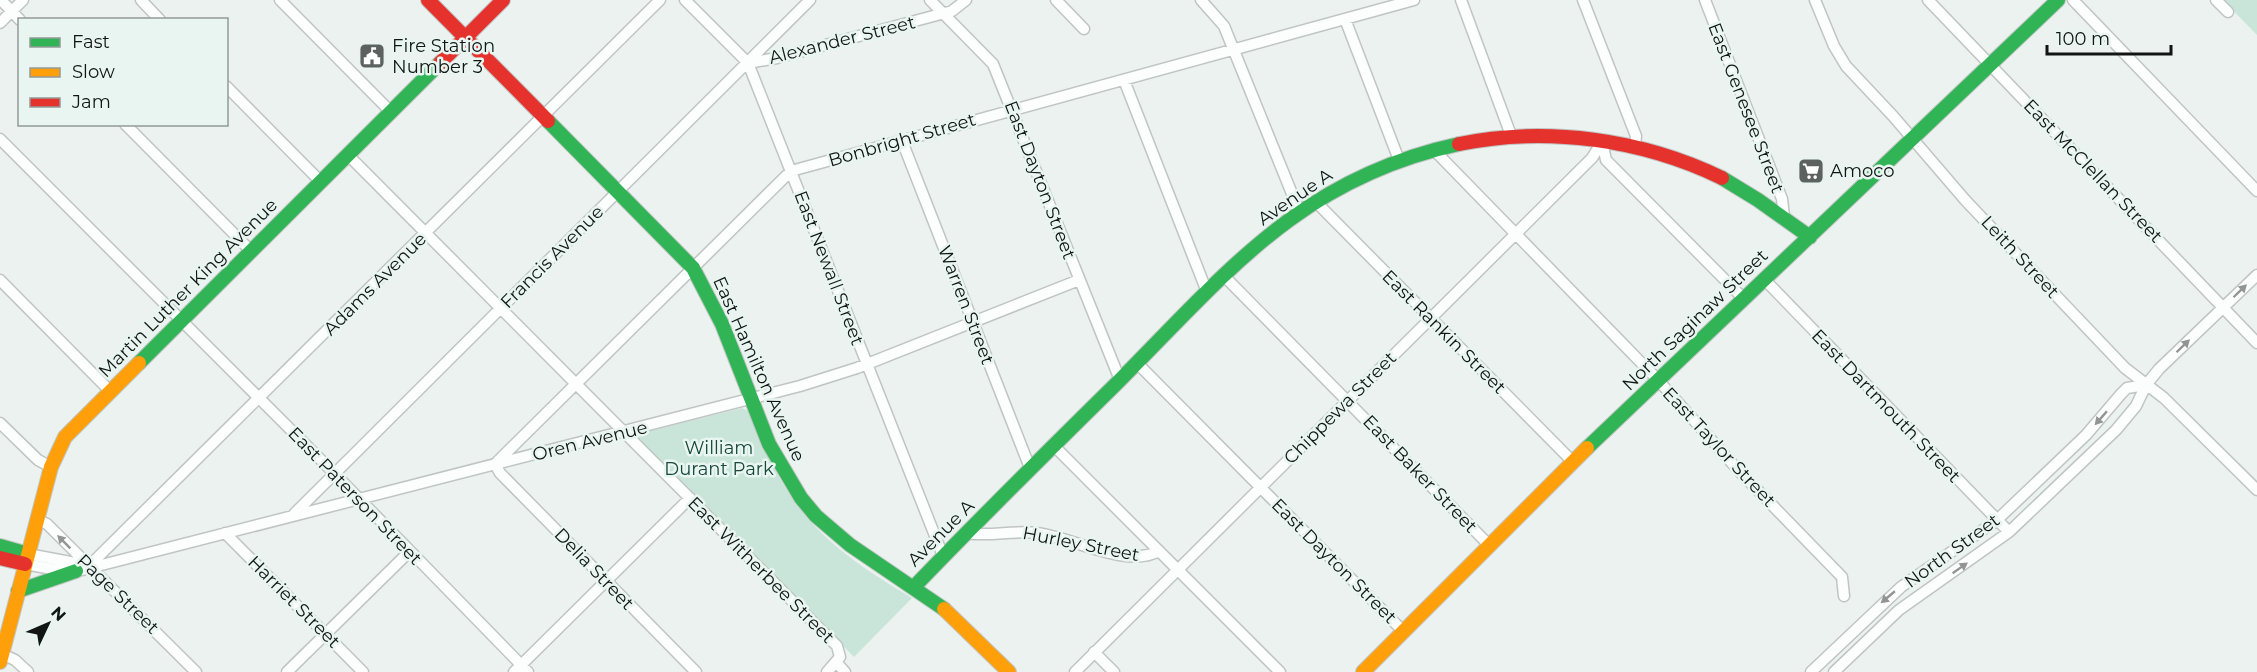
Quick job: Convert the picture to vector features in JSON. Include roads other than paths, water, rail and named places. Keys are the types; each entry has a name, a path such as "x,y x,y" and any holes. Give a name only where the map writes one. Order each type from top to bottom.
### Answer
{"street":[{"path":"1,0 16,15"},
{"path":"0,23 16,15 23,0"},
{"path":"141,0 158,18"},
{"path":"280,0 391,112"},
{"name":"East Hamilton Avenue","path":"428,0 693,268 716,308 781,465 810,509 850,548 913,588 953,618 1010,672"},
{"name":"Martin Luther King Avenue","path":"1,658 51,467 65,437 503,0"},
{"name":"Adams Avenue","path":"82,569 260,398 660,0"},
{"name":"East Newall Street","path":"685,0 748,63 943,556"},
{"name":"Francis Avenue","path":"294,514 810,0"},
{"name":"East Dayton Street","path":"930,0 993,64 1120,380"},
{"name":"Alexander Street","path":"748,63 777,58 952,11 966,0"},
{"path":"1056,0 1084,29"},
{"path":"1201,0 1224,26 1299,211"},
{"name":"Bonbright Street","path":"495,464 791,171 1414,0"},
{"path":"1461,0 1512,138"},
{"path":"1583,0 1636,136 1635,147"},
{"name":"East Genesee Street","path":"1705,0 1782,199 1784,216"},
{"name":"Leith Street","path":"1815,0 1834,46 1846,66 1912,140 2109,351 2146,386 2164,398 2257,490"},
{"name":"East McClellan Street","path":"1928,0 2257,343"},
{"name":"North Saginaw Street","path":"1363,672 1488,544 1743,298 2058,0"},
{"path":"2073,0 2257,191"},
{"path":"2216,0 2228,12"},
{"path":"1345,19 1399,160"},
{"path":"1124,80 1207,292"},
{"path":"228,88 320,182"},
{"path":"127,126 251,251"},
{"name":"Avenue A","path":"913,588 1030,468 1224,276 1299,211 1367,172 1432,149 1512,138 1567,138 1602,142 1635,147 1671,157 1716,176 1784,216 1810,237"},
{"name":"East Paterson Street","path":"0,139 335,474 521,670"},
{"name":"Warren Street","path":"902,141 1030,468"},
{"path":"1602,142 1606,160 1743,298"},
{"name":"Chippewa Street","path":"1075,672 1592,158 1602,142"},
{"name":"East Taylor Street","path":"1432,149 1658,380 1739,471 1842,577 1844,596"},
{"name":"East Witherbee Street","path":"348,154 837,646 838,660 845,672"},
{"name":"East Rankin Street","path":"1315,201 1573,462"},
{"name":"North Street","path":"1834,672 1899,610 2009,532 2116,430 2136,406 2146,386 2257,275"},
{"name":"East Baker Street","path":"1224,276 1488,544"},
{"name":"East Dartmouth Street","path":"1764,279 2009,532"},
{"path":"0,280 110,391"},
{"name":"Oren Avenue","path":"27,559 75,561 82,569 624,433 829,379 1079,280"},
{"name":"East Dayton Street","path":"1137,363 1403,631"},
{"name":"North Street","path":"1811,672 1901,587 1997,520 2086,435 2127,388 2146,386"},
{"path":"0,423 38,460 51,467"},
{"path":"1054,446 1280,672"},
{"name":"Delia Street","path":"495,464 500,473 604,581 696,672"},
{"path":"521,670 604,581 690,498"},
{"name":"Page Street","path":"37,519 47,524 82,569 196,672"},
{"name":"Hurley Street","path":"967,533 1013,531 1039,533 1123,555 1150,557 1159,551"},
{"name":"Harriet Street","path":"225,533 363,672"},
{"path":"0,546 27,559"},
{"path":"287,672 410,552"},
{"path":"0,558 27,559"},
{"path":"18,591 82,569"},
{"path":"1846,637 1858,649"},
{"path":"1094,652 1114,672"},
{"path":"1,658 15,660 28,672"},
{"path":"827,672 838,660"}],"place":[{"name":"Fire Station Number 3","path":"372,56"},
{"name":"Amoco","path":"1811,171"}],"park label":[{"name":"William Durant Park","path":"719,458"}]}
